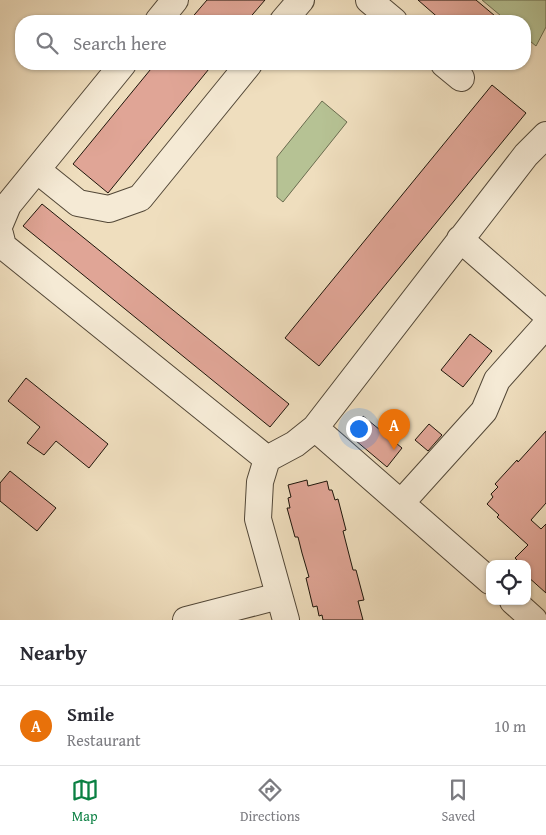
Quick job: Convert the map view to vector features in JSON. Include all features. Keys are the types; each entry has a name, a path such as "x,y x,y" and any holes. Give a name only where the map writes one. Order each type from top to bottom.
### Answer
{"lane":[{"path":"163,15 175,0"},
{"path":"289,15 301,0"},
{"path":"369,0 387,15"},
{"path":"118,70 8,205 1,239 267,459"},
{"path":"37,170 78,203 109,209 140,198 244,70"},
{"path":"186,620 282,608 257,512 260,482 267,459 295,444 315,428 526,155 546,135"},
{"path":"460,239 546,314"},
{"path":"401,504 484,411 497,380 546,325"},
{"path":"315,428 486,578"},
{"path":"517,605 534,620"}],"green space":[{"path":"482,0 546,0 546,27 536,46 531,42 531,15 500,15"},
{"path":"322,101 347,122 283,202 277,197 277,157"}],"building":[{"path":"207,0 265,0 252,15 194,15"},
{"path":"418,0 476,0 494,15 435,15"},
{"path":"150,70 208,70 108,193 73,164"},
{"path":"492,85 526,113 319,366 285,338"},
{"path":"42,204 289,404 270,427 23,226"},
{"path":"470,334 492,351 463,387 441,370"},
{"path":"26,378 108,444 89,468 56,441 44,455 27,443 40,427 8,401"},
{"path":"363,416 402,448 387,467 349,435"},
{"path":"429,424 442,435 428,451 415,440"},
{"path":"546,431 546,503 531,520 541,529 546,524 546,593 531,580 531,560 517,560 515,558 528,545 497,517 499,515 487,504 493,497 491,494 498,487 495,484 517,460 518,462"},
{"path":"10,471 56,508 37,531 0,501 0,483"},
{"path":"307,480 308,486 327,481 329,490 332,490 335,500 338,499 346,530 343,531 353,570 356,570 364,600 358,601 363,620 323,620 322,615 319,616 317,606 313,607 306,578 309,577 298,537 295,537 287,508 290,508 288,498 291,497 288,485"}],"place":[{"name":"Smile","path":"394,450"}]}
